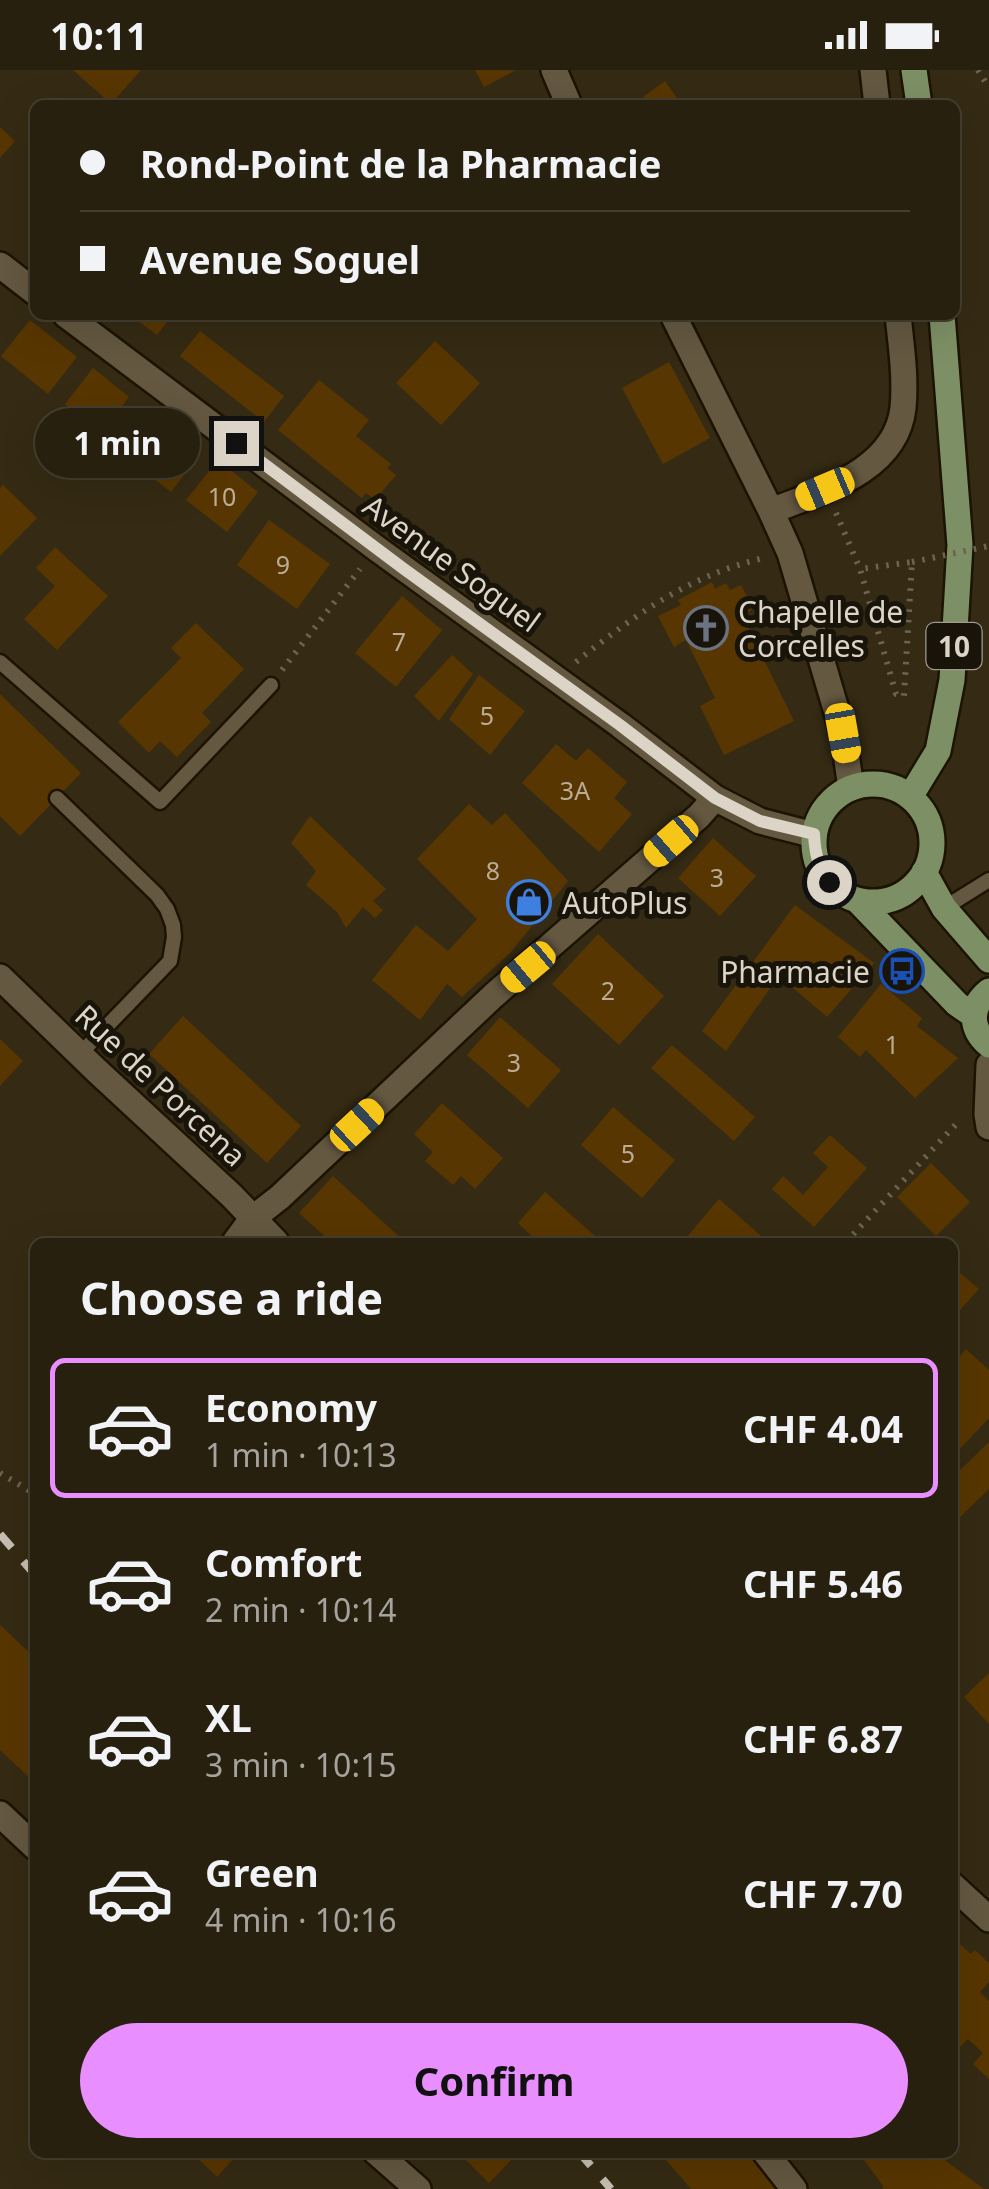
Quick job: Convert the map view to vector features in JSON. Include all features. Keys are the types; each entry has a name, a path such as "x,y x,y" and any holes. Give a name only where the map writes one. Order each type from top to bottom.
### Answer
{"main road":[{"path":"914,70 917,100"},
{"name":"10","path":"910,797 938,751 952,680 960,545 942,320"},
{"path":"866,784 882,784 910,797 922,810 932,840 924,872 896,898 876,902 842,893 819,868 814,852 814,834 826,806 851,788 866,784"},
{"path":"924,872 944,908 989,960"},
{"path":"857,900 957,1004 973,1014"},
{"path":"989,990 976,1004 973,1014 978,1035 989,1045"}],"street":[{"path":"554,70 568,100"},
{"path":"873,70 876,100"},
{"path":"0,265 30,288"},
{"name":"Avenue Soguel","path":"73,320 715,798 760,821 814,834"},
{"path":"675,320 790,554 843,733 851,788"},
{"path":"771,511 825,489 878,460 888,449 903,409 898,320"},
{"path":"238,1238 252,1220 492,996 715,798"},
{"name":"Rue de Porcena","path":"0,977 272,1238"},
{"path":"988,1078 989,1127"},
{"path":"0,1814 30,1843"},
{"path":"958,1891 989,1919"},
{"path":"383,2158 418,2189"},
{"path":"771,2158 794,2189"}],"lane":[{"path":"0,662 160,802 271,686"},
{"path":"57,798 157,894 167,908 174,937 170,961 80,1054"},
{"path":"944,908 989,880"}],"path":[{"path":"978,70 989,88"},
{"path":"825,489 860,569 896,694 904,696 912,562"},
{"path":"860,569 989,546"},
{"path":"271,686 376,548"},
{"path":"572,693 583,677 574,664 667,596 697,580 759,559 790,554"},
{"path":"849,1238 988,1078"},
{"path":"0,1473 30,1491"}],"building":[{"path":"73,70 141,70 115,100 107,100"},
{"path":"475,70 516,70 484,87"},
{"path":"665,81 678,100 646,100 643,97"},
{"path":"0,127 15,141 0,158"},
{"path":"30,320 77,357 48,394 1,356"},
{"path":"137,320 168,320 157,335"},
{"path":"200,331 284,396 264,422 180,356"},
{"path":"435,341 480,383 441,425 396,383"},
{"path":"669,362 710,438 663,464 622,388"},
{"path":"93,368 129,397 102,432 65,404"},
{"path":"319,380 369,420 356,436 391,464 387,468 396,475 375,500 366,493 362,498 278,430"},
{"path":"154,412 188,438 181,448 196,459 171,492 122,454"},
{"path":"218,460 258,492 227,532 186,500"},
{"path":"3,485 37,518 0,556 0,488"},
{"path":"269,520 330,564 297,609 237,565"},
{"path":"55,547 108,596 57,650 24,619 55,586 36,568"},
{"name":"Chapelle de Corcelles","path":"712,582 715,589 726,583 730,590 741,585 753,609 742,615 794,721 724,755 700,706 715,698 686,640 674,647 658,616"},
{"path":"402,596 442,630 396,687 355,653"},
{"path":"196,623 244,669 202,713 211,722 177,757 160,741 149,753 118,722 181,658 171,648"},
{"path":"452,655 473,674 439,721 414,696"},
{"path":"479,675 525,711 490,755 449,719"},
{"path":"0,694 81,773 20,836 0,816"},
{"path":"556,744 576,761 588,748 627,782 614,798 632,814 599,852 522,783"},
{"path":"469,804 492,825 505,813 568,881 511,952 462,997 447,984 420,1020 372,980 416,925 448,951 477,919 417,859"},
{"path":"310,816 386,889 373,901 383,910 375,918 363,907 346,928 337,912 306,885 316,871 291,843"},
{"path":"713,838 756,876 720,916 678,878"},
{"path":"795,905 874,963 827,1017 779,976 726,1051 702,1031"},
{"path":"598,934 664,996 619,1045 552,984"},
{"path":"881,984 922,1018 917,1026 958,1058 915,1098 866,1050 860,1057 838,1037"},
{"path":"183,1016 301,1126 267,1163 149,1054"},
{"path":"500,1017 561,1070 528,1108 467,1055"},
{"path":"0,1039 23,1061 0,1086"},
{"path":"672,1045 755,1117 734,1141 651,1068"},
{"path":"442,1103 503,1158 475,1189 461,1176 453,1185 425,1161 433,1152 414,1134"},
{"path":"613,1107 675,1160 642,1198 581,1145"},
{"path":"830,1135 867,1168 814,1227 772,1189 783,1176 803,1195 828,1167 813,1153"},
{"path":"931,1163 970,1202 936,1236 897,1197"},
{"path":"333,1176 401,1238 327,1238 299,1213"},
{"path":"545,1192 597,1238 534,1238 518,1223"},
{"path":"719,1199 763,1238 686,1238"},
{"path":"958,1271 979,1289 958,1312"},
{"path":"966,1349 989,1370 989,1418 958,1451 958,1358"},
{"path":"989,1442 989,1489 958,1519 958,1472"},
{"path":"0,1625 30,1653 30,1778 0,1750"},
{"path":"989,1673 989,1724 964,1697"},
{"path":"958,1942 971,1954 975,1950 989,1963 989,1982 980,1992 989,2001 989,2079 973,2064 983,2053 968,2039 958,2049"},
{"path":"197,2158 234,2158 217,2177"},
{"path":"464,2158 513,2158 489,2183"},
{"path":"664,2158 758,2158 784,2189 691,2189"},
{"path":"862,2158 944,2158 984,2189 882,2189"}],"railway":[{"path":"0,1534 30,1569"},
{"path":"584,2158 611,2189"}],"place":[{"name":"Chapelle de Corcelles","path":"706,628"},
{"name":"AutoPlus","path":"529,902"},
{"name":"Pharmacie","path":"902,971"}],"route":[{"path":"236,443 715,798 760,821 814,834 819,868 829,882"}]}
